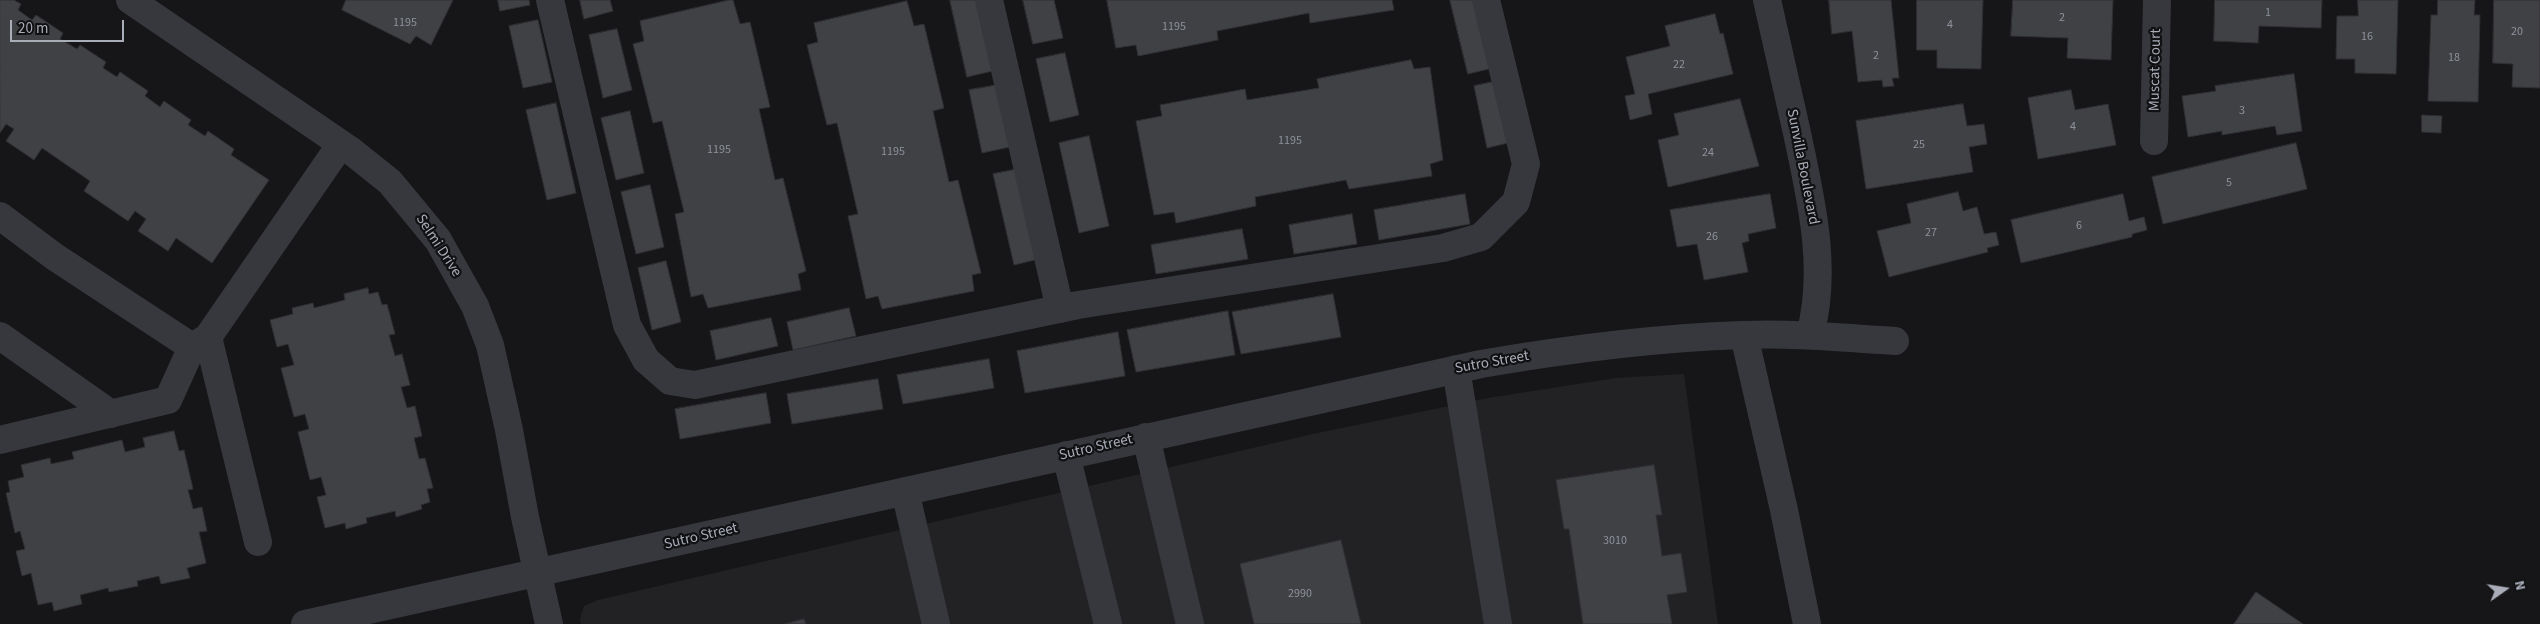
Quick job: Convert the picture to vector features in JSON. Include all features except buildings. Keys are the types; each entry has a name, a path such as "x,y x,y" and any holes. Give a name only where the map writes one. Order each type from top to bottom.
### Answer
{"street":[{"name":"Selmi Drive","path":"130,0 341,144 390,182 418,213 438,240 475,306 490,345 549,624"},
{"path":"550,0 627,325 646,360 670,381 694,385 1060,309 1443,248 1481,237 1516,202 1526,164 1486,0"},
{"path":"990,0 1060,309"},
{"name":"Sunvilla Boulevard","path":"1767,0 1812,201 1818,254 1817,311 1810,336"},
{"name":"Muscat Court","path":"2154,141 2157,0"},
{"path":"0,440 168,400 200,342 341,144"},
{"path":"0,216 55,257 200,342 258,542"},
{"path":"1744,335 1784,510 1807,624"},
{"name":"Sutro Street","path":"305,624 538,574 1456,369 1566,350 1649,341 1744,335 1810,336 1895,341"},
{"path":"0,336 111,414"},
{"path":"1456,369 1498,624"},
{"path":"1146,437 1190,624"},
{"path":"1066,455 1108,624"},
{"path":"906,491 936,624"}],"shaded area":[{"path":"1684,374 1718,624 581,624 580,619 584,606 598,600 1313,434 1488,398 1616,378"}]}
